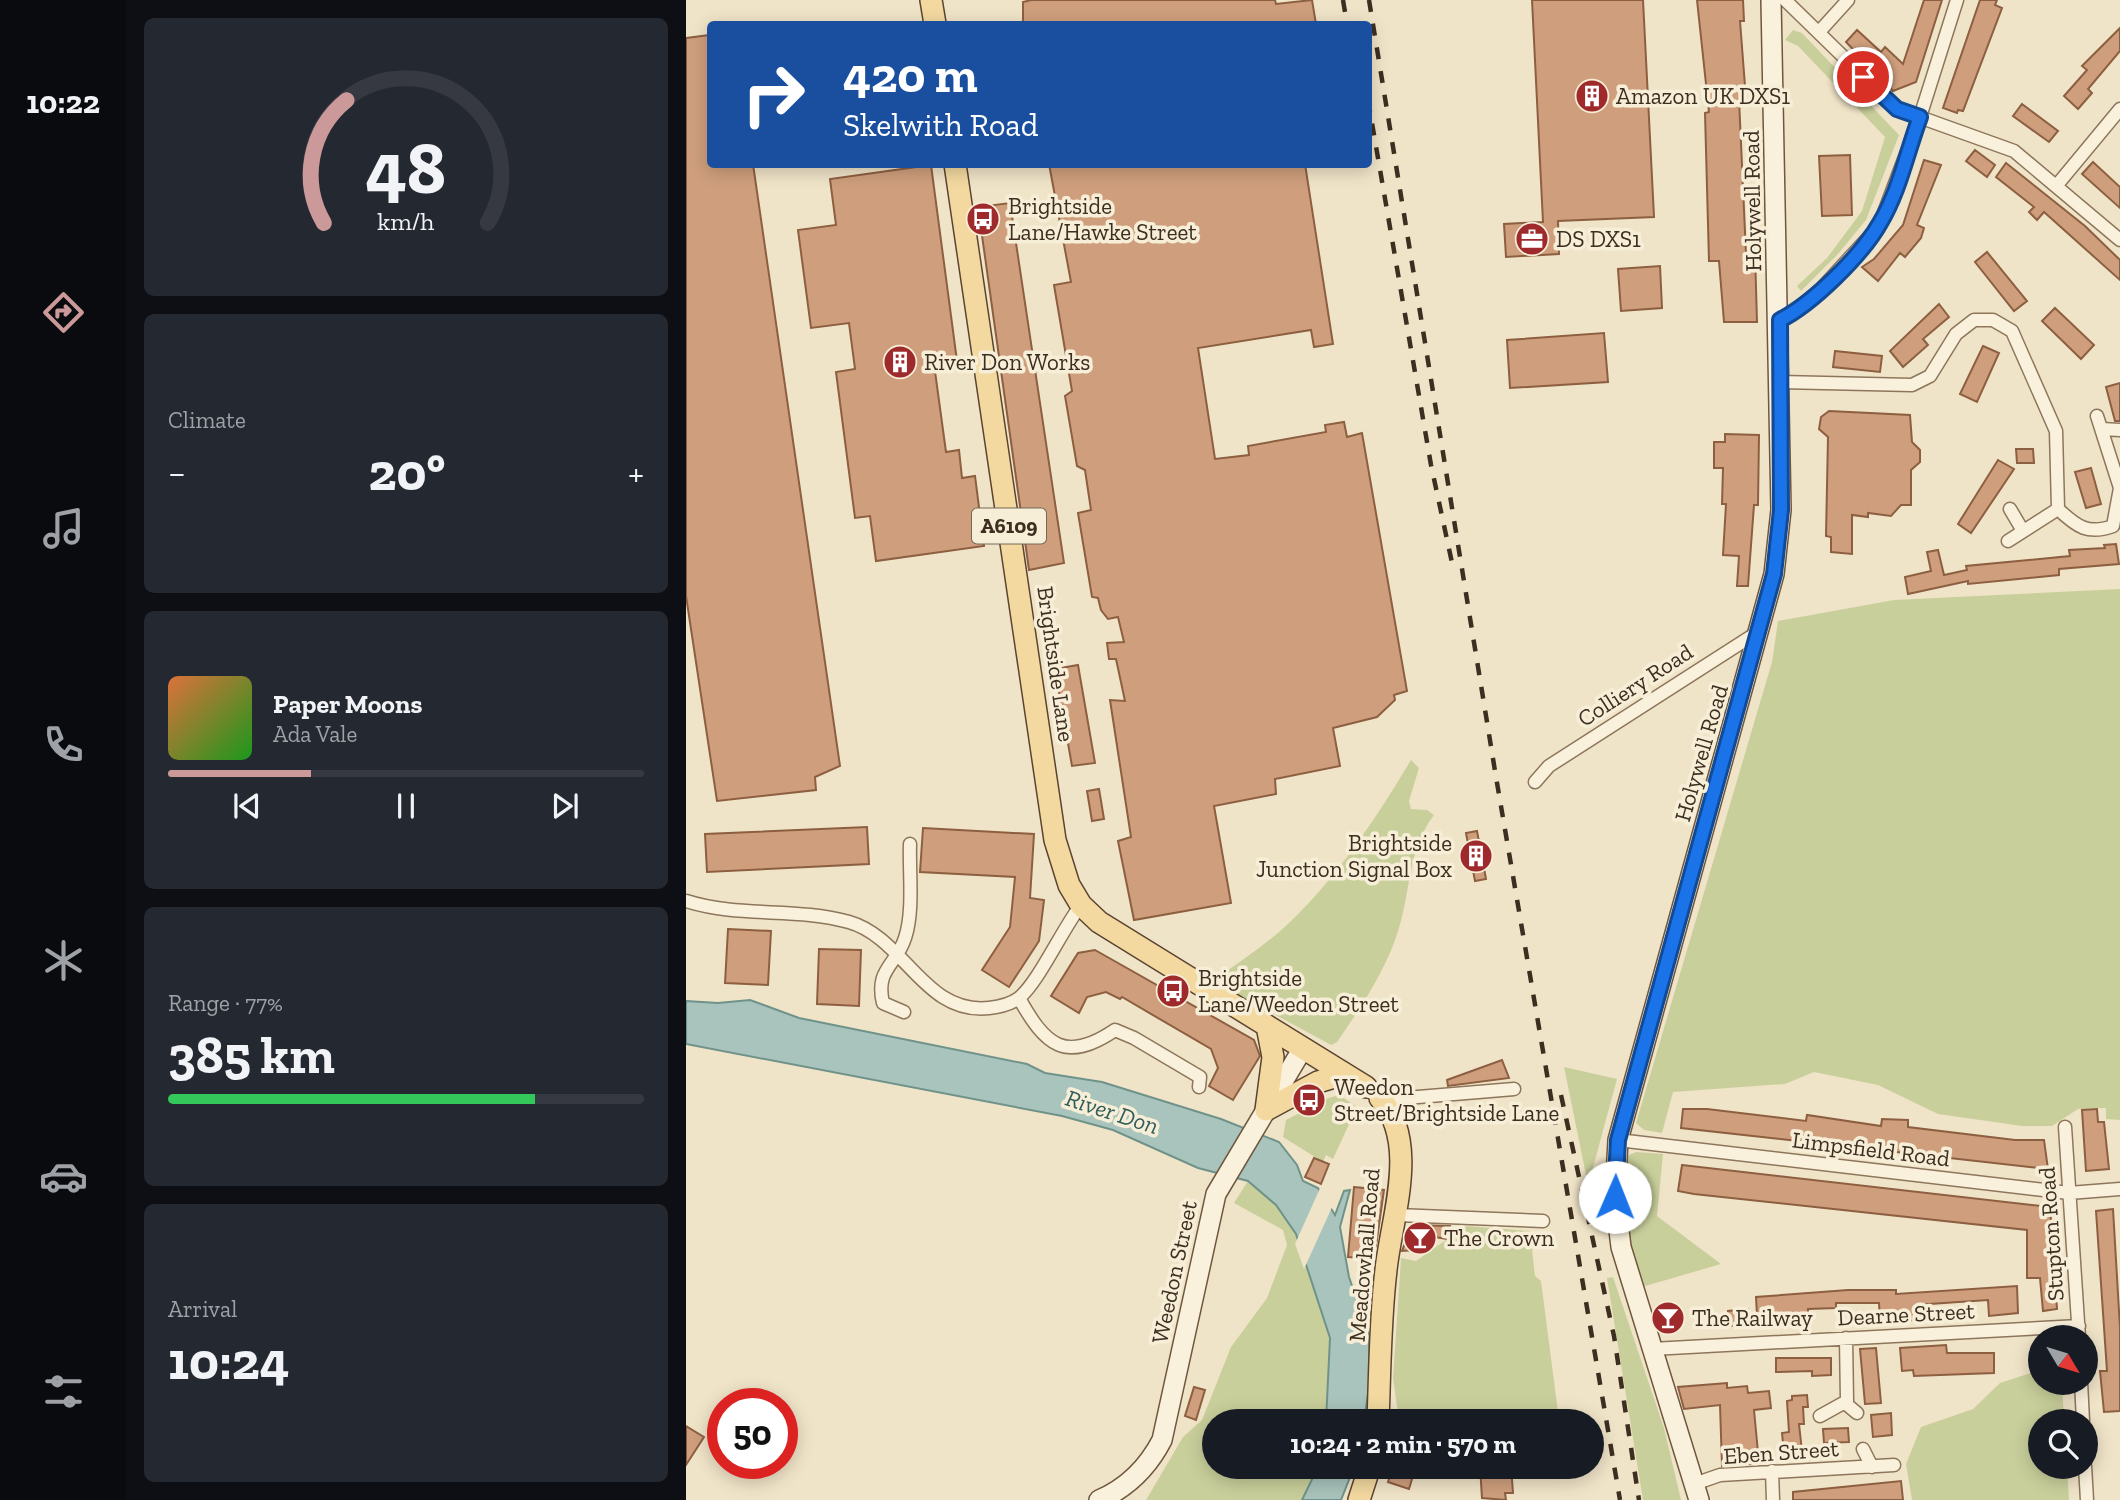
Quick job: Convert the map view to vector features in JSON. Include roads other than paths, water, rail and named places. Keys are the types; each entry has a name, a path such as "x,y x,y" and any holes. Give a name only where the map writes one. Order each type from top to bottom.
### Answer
{"main road":[{"path":"931,0 934,21"},
{"name":"Holywell Road","path":"1697,1492 1628,1273 1619,1234 1615,1197 1618,1140 1761,630 1774,574 1780,520 1780,320 1772,0"},
{"name":"Brightside Lane","path":"956,168 1055,840 1069,885 1081,905 1125,940 1303,1048"},
{"path":"1263,1116 1273,1057 1267,1026"},
{"name":"A6109","path":"1303,1048 1376,1095"},
{"name":"Weedon Street","path":"1099,1500 1127,1484 1143,1468 1162,1440 1216,1194 1303,1048"},
{"path":"1263,1116 1318,1082 1344,1074"},
{"name":"Meadowhall Road","path":"1376,1095 1391,1116 1399,1150 1401,1189 1386,1269 1379,1409"},
{"path":"1359,1500 1366,1479"}],"street":[{"path":"1785,0 1897,109 2014,150 2120,240"},
{"path":"1819,32 1848,0"},
{"path":"1780,320 1793,313 1820,290 1879,226 1920,117 1957,0"},
{"path":"2057,185 2120,109"},
{"path":"1780,382 1912,385 1930,376 1956,334 1974,320 1993,320 2012,331 2056,431 2058,509 2074,525 2097,531 2113,526 2120,488 2097,416"},
{"path":"2102,429 2120,430"},
{"path":"2010,509 2023,531"},
{"path":"2008,541 2058,509"},
{"name":"Colliery Road","path":"1535,782 1549,766 1761,630"},
{"path":"905,1012 883,1003 880,988 883,973 904,940 907,927 910,844"},
{"path":"686,901 712,909 850,922 876,936 924,985 950,1002 972,1010 998,1007 1020,998 1081,905"},
{"path":"1020,998 1037,1031 1067,1049 1094,1044 1115,1030 1134,1038 1200,1077 1199,1087"},
{"path":"1376,1095 1514,1089"},
{"name":"Stupton Road","path":"2065,1128 2079,1325"},
{"name":"Limpsfield Road","path":"1618,1140 2069,1193 2120,1189"},
{"path":"1397,1215 1543,1221"},
{"name":"Dearne Street","path":"1652,1349 1846,1338 2028,1333"},
{"path":"1820,1416 1845,1403 1849,1392 1846,1338"},
{"path":"1845,1403 1857,1413"},
{"name":"Eben Street","path":"1863,1448 1872,1467"},
{"name":"Eben Street","path":"1697,1492 1720,1475 1894,1465"},
{"path":"1772,1471 1773,1500"},
{"path":"2086,1479 2087,1500"}],"water":[{"name":"River Don","path":"750,1000 799,1018 1027,1064 1045,1073 1102,1082 1221,1119 1279,1142 1297,1165 1303,1181 1318,1188 1335,1215 1344,1191 1350,1190 1340,1227 1349,1277 1369,1336 1370,1380 1366,1409 1327,1409 1330,1338 1296,1234 1276,1205 1248,1181 1198,1168 1113,1130 1062,1116 686,1044 686,1001 718,1003"},
{"path":"1312,1479 1349,1479 1341,1500 1302,1500"}],"railway":[{"path":"1343,0 1346,21"},
{"path":"1369,0 1496,777 1620,1500"},
{"path":"1372,123 1431,465 1454,572"},
{"path":"1561,1095 1614,1336 1639,1500"}],"place":[{"name":"Amazon UK DXS1","path":"1592,96"},
{"name":"Brightside Lane/Hawke Street","path":"983,219"},
{"name":"DS DXS1","path":"1532,239"},
{"name":"River Don Works","path":"900,362"},
{"name":"Brightside Junction Signal Box","path":"1476,856"},
{"name":"Brightside Lane/Weedon Street","path":"1173,991"},
{"name":"Weedon Street/Brightside Lane","path":"1309,1100"},
{"name":"The Crown","path":"1420,1238"},
{"name":"The Railway","path":"1668,1318"}]}
